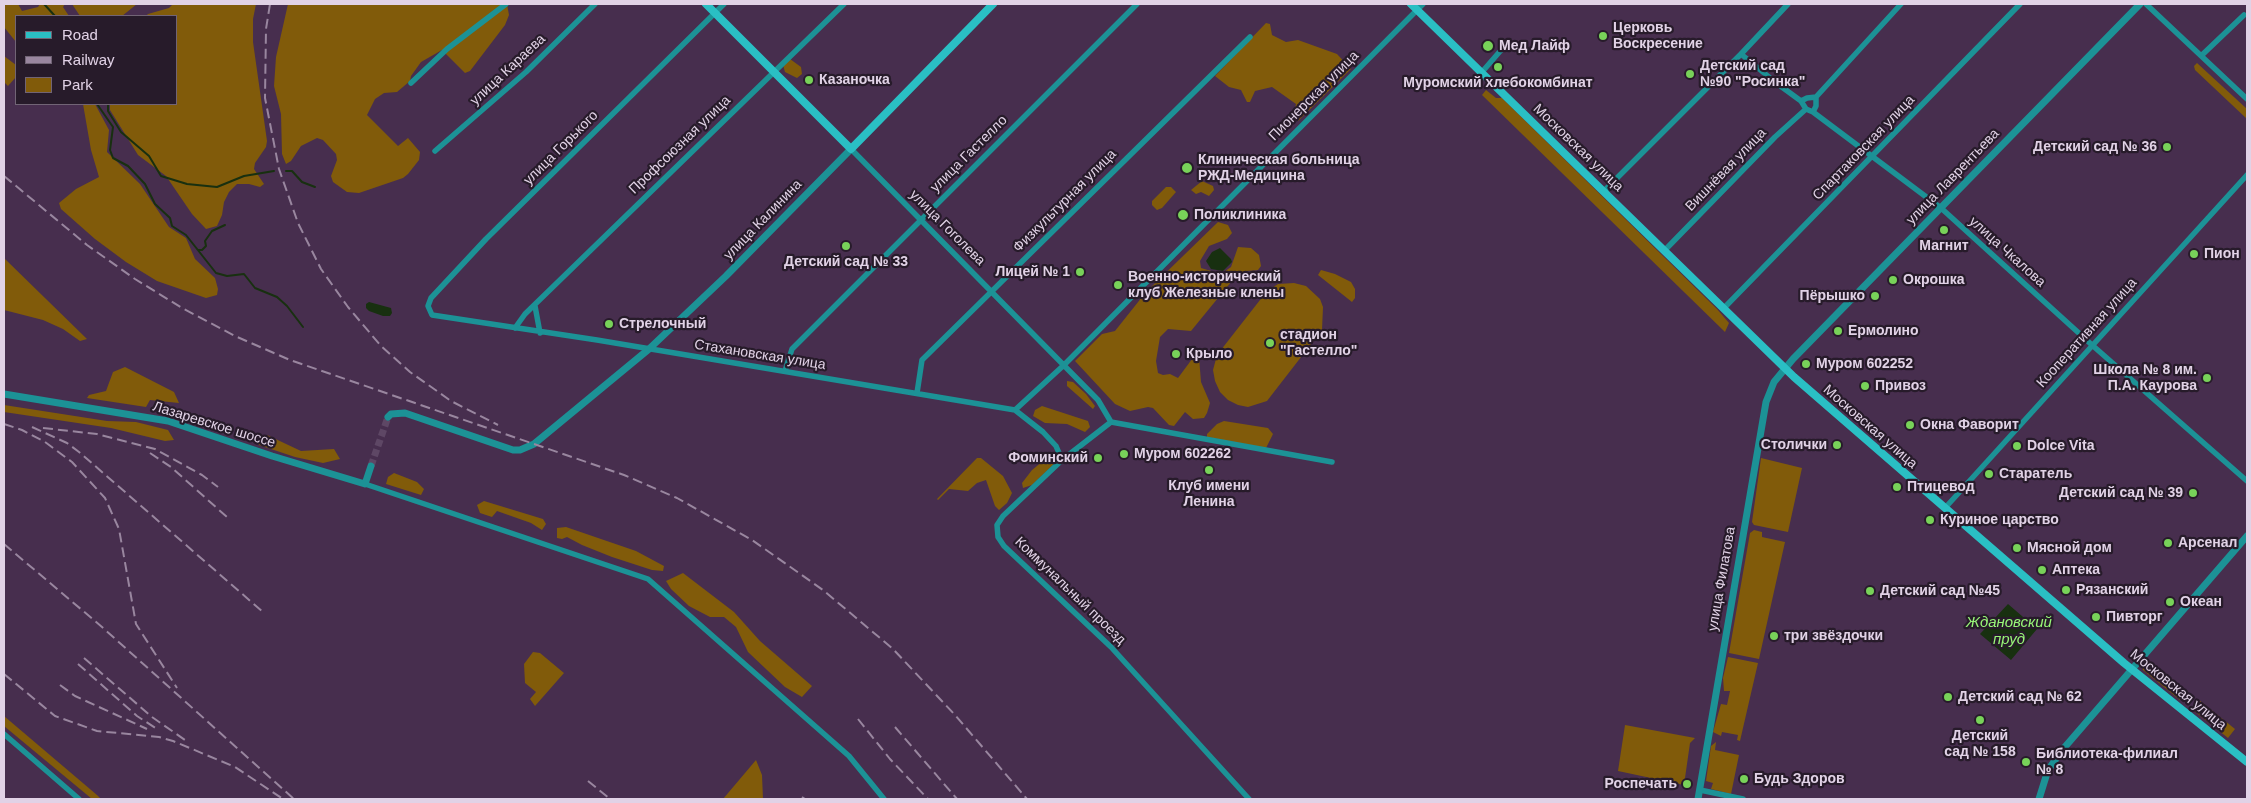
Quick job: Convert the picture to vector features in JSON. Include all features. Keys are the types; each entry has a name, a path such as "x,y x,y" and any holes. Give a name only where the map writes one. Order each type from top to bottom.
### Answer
{"main road":[{"name":"улица Гоголева","path":"706,4 851,149"},
{"name":"улица Калинина","path":"851,149 993,4"},
{"name":"Московская улица","path":"1417,6 1785,368 2131,669 2247,762"}],"street":[{"path":"411,83 447,49 506,4"},
{"name":"улица Караева","path":"436,151 526,72 595,4"},
{"name":"улица Горького","path":"432,315 428,306 431,298 486,239 724,4"},
{"name":"Профсоюзная улица","path":"515,328 525,314 844,4"},
{"name":"улица Гастелло","path":"785,371 792,349 1137,4"},
{"path":"1604,191 1741,54 1788,4"},
{"path":"1801,101 1816,97 1901,4"},
{"name":"Спартаковская улица","path":"1724,308 2020,4"},
{"name":"улица Лаврентьева","path":"1785,368 2140,4"},
{"path":"2146,4 2247,99"},
{"name":"Пионерская улица","path":"1015,410 1064,365 1417,6"},
{"path":"2202,55 2244,15"},
{"name":"Физкультурная улица","path":"917,393 922,360 1250,37"},
{"path":"1482,72 1502,49"},
{"name":"улица Чкалова","path":"1741,54 1774,82 1801,101 1809,110 1941,208 2092,345 2247,481"},
{"path":"1809,110 1816,106 1816,97"},
{"name":"Вишнёвая улица","path":"1665,250 1775,137 1809,110"},
{"name":"улица Гоголева","path":"851,149 1098,400 1111,422"},
{"name":"улица Калинина","path":"388,417 391,414 405,413 513,450 520,450 538,441 649,350 726,276 851,149"},
{"name":"Кооперативная улица","path":"1945,508 2247,175"},
{"path":"535,306 540,333"},
{"name":"Стахановская улица","path":"432,315 785,371 1015,410 1043,432 1056,446 1062,460"},
{"name":"улица Филатова","path":"1698,799 1766,402 1774,382 1785,368"},
{"name":"Лазаревское шоссе","path":"4,394 168,421 272,456 365,484"},
{"path":"1111,422 1332,462"},
{"name":"Коммунальный проезд","path":"1111,422 1062,460 1004,516 998,524 998,537 1004,546 1111,647 1238,786"},
{"path":"371,466 365,484 648,579 849,756 884,799"},
{"path":"2039,799 2048,770 2055,760 2131,669 2247,536"},
{"path":"4,734 79,799"},
{"path":"1238,786 1249,799"},
{"path":"1238,786 1253,799"},
{"path":"1700,790 1743,799"}],"green space":[{"path":"4,4 18,4 22,11 38,7 40,4 65,4 63,7 68,15 15,15 15,41 4,27"},
{"path":"72,4 137,4 123,15 79,15"},
{"path":"173,4 256,4 253,19 253,42 267,141 266,147 255,163 254,169 264,184 260,187 249,184 237,184 229,192 224,202 222,215 217,226 206,229 192,214 166,176 138,155 110,110 110,105 178,105 178,15 147,15 169,8"},
{"path":"288,4 507,4 509,15 505,25 470,71 465,73 442,50 421,62 411,76 410,81 397,92 384,93 375,99 367,115 398,146 408,138 420,152 419,160 403,178 359,193 347,192 333,182 331,176 337,160 336,154 323,140 317,138 301,146 291,161 286,164 282,154 281,114 274,86 276,57"},
{"path":"1266,23 1270,24 1272,35 1286,42 1298,40 1337,54 1351,69 1298,121 1293,116 1296,104 1272,87 1255,91 1250,102 1247,102 1241,90 1229,87 1215,76"},
{"path":"4,56 15,64 15,78 8,86 4,82"},
{"path":"790,59 801,67 802,74 797,78 785,72 783,65"},
{"path":"2197,63 2247,109 2247,119 2195,70 2194,66"},
{"path":"1486,90 1496,98 1502,98 1717,309 1729,323 1725,332 1482,95"},
{"path":"83,105 96,105 109,130 107,152 140,184 169,227 186,238 195,259 215,278 218,289 217,295 206,298 157,281 126,262 95,239 61,209 59,203 76,189 99,177 91,150"},
{"path":"1202,181 1213,186 1214,190 1209,196 1201,192 1196,194 1191,190"},
{"path":"1166,187 1171,187 1176,192 1162,208 1157,210 1152,205 1152,201"},
{"path":"1218,222 1228,225 1232,233 1227,239 1209,246 1200,261 1201,268 1221,274 1231,267 1238,247 1251,248 1259,255 1261,266 1258,270 1246,271 1236,276 1191,331 1168,329 1160,337 1156,361 1158,373 1163,375 1170,374 1178,378 1195,355 1199,357 1201,382 1210,403 1207,413 1204,418 1193,419 1185,412 1174,426 1169,425 1153,408 1148,407 1130,411 1115,404 1075,361 1102,334 1115,331 1146,292"},
{"path":"4,258 87,339 80,341 63,329 43,320 4,310"},
{"path":"1321,270 1351,282 1355,289 1355,298 1352,302 1318,275"},
{"name":"стадион \"Гастелло\"","path":"1294,283 1306,286 1320,299 1323,307 1322,330 1267,401 1248,407 1228,400 1220,392 1215,381 1213,370 1217,355 1267,291 1278,284"},
{"path":"125,367 174,392 179,403 150,400 146,407 87,398 89,395 106,391 113,372"},
{"path":"1067,381 1073,382 1086,394 1095,406 1093,409 1067,386"},
{"path":"4,405 107,421 136,422 168,430 174,440 165,441 111,428 4,412"},
{"path":"1042,406 1088,421 1090,427 1085,432 1067,424 1045,423 1033,416 1035,410"},
{"path":"1224,421 1268,428 1273,434 1266,448 1207,437 1207,434 1217,424"},
{"path":"267,435 301,451 334,449 340,459 323,463 295,457 259,445 255,438"},
{"path":"1053,453 1056,456 1055,463 1032,485 1023,488 1022,483 1032,470"},
{"path":"977,458 981,458 1003,476 1012,493 1007,503 999,510 995,506 986,480 977,483 968,491 949,489 938,500 937,499"},
{"path":"1761,458 1802,468 1788,532 1754,525 1752,522"},
{"path":"394,473 417,482 424,489 421,495 386,484 388,477"},
{"path":"484,501 543,519 546,524 542,530 531,523 497,511 492,517 480,513 477,505"},
{"path":"566,527 636,551 664,566 663,571 652,570 612,557 567,537 557,538 557,528"},
{"path":"1754,530 1762,532 1762,537 1785,542 1759,659 1729,653 1750,533"},
{"path":"683,573 734,612 760,641 812,686 802,697 785,687 748,652 736,627 724,617 710,617 689,606 671,589 666,581"},
{"path":"533,652 540,653 564,673 535,706 530,699 536,692 525,683 524,664"},
{"path":"1728,657 1758,663 1740,741 1737,740 1738,735 1722,732 1721,736 1713,732 1721,704 1727,705 1730,691 1724,691 1723,678"},
{"path":"2149,661 2188,692 2180,700 2143,670 2142,665"},
{"path":"2200,701 2235,729 2228,738 2193,710"},
{"path":"4,716 101,799 92,799 4,726"},
{"path":"1625,725 1695,738 1690,743 1684,785 1618,771"},
{"path":"1716,742 1715,750 1739,755 1731,794 1711,789 1713,783 1706,781 1711,746"},
{"path":"756,760 762,775 763,799 723,799"}],"water":[{"path":"1220,248 1232,262 1223,271 1211,269 1206,261 1212,252"},
{"path":"369,302 391,308 392,313 390,316 383,316 369,311 366,308 366,304"},
{"name":"Ждановский пруд","path":"2008,604 2037,629 2011,660 1980,634"}],"waterway":[{"path":"44,4 54,15"},
{"path":"98,105 113,127 110,150 113,158 128,166 145,184 155,204 170,218 172,226 186,235 216,273 227,276 244,274 255,288 277,297 287,306 303,327"},
{"path":"108,105 108,111 121,132 149,156 161,176 187,184 217,187 244,176 274,171"},
{"path":"286,171 292,171 302,182 315,187"},
{"path":"198,250 202,250 206,246 205,241 212,231 225,225"}],"tunnel":[{"path":"371,466 388,417"}],"railway":[{"path":"270,4 266,29 265,98 279,169 298,223 321,269 348,307 381,346 410,372 451,401 498,425"},
{"path":"4,176 87,245 135,279 182,308 235,336 290,360 624,475 677,498 752,540 823,590 893,649 955,715 1027,799"},
{"path":"4,424 22,430 45,442 72,462 105,498 119,529 136,624 177,688"},
{"path":"32,427 67,443 79,452 263,612"},
{"path":"43,428 97,434 155,449 202,475 218,487"},
{"path":"150,453 171,467 228,518"},
{"path":"4,544 102,627 294,799"},
{"path":"84,658 152,717 185,740"},
{"path":"78,664 137,716 157,729"},
{"path":"4,674 55,716 97,731 159,737 173,741 235,767 283,799"},
{"path":"60,685 75,696 147,729"},
{"path":"858,719 890,759 928,799"},
{"path":"895,727 957,799"},
{"path":"588,781 610,799"}],"place":[{"name":"Церковь Воскресение","path":"1603,36"},
{"name":"Мед Лайф","path":"1488,46"},
{"name":"Муромский хлебокомбинат","path":"1498,67"},
{"name":"Детский сад №90 \"Росинка\"","path":"1690,74"},
{"name":"Казаночка","path":"809,80"},
{"name":"Детский сад № 36","path":"2167,147"},
{"name":"Клиническая больница РЖД-Медицина","path":"1187,168"},
{"name":"Поликлиника","path":"1183,215"},
{"name":"Магнит","path":"1944,230"},
{"name":"Детский сад № 33","path":"846,246"},
{"name":"Пион","path":"2194,254"},
{"name":"Лицей № 1","path":"1080,272"},
{"name":"Окрошка","path":"1893,280"},
{"name":"Военно-исторический клуб Железные клены","path":"1118,285"},
{"name":"Пёрышко","path":"1875,296"},
{"name":"Стрелочный","path":"609,324"},
{"name":"Ермолино","path":"1838,331"},
{"name":"стадион \"Гастелло\"","path":"1270,343"},
{"name":"Крыло","path":"1176,354"},
{"name":"Муром 602252","path":"1806,364"},
{"name":"Школа № 8 им. П.А. Каурова","path":"2207,378"},
{"name":"Привоз","path":"1865,386"},
{"name":"Окна Фаворит","path":"1910,425"},
{"name":"Столички","path":"1837,445"},
{"name":"Dolce Vita","path":"2017,446"},
{"name":"Муром 602262","path":"1124,454"},
{"name":"Фоминский","path":"1098,458"},
{"name":"Клуб имени Ленина","path":"1209,470"},
{"name":"Старатель","path":"1989,474"},
{"name":"Птицевод","path":"1897,487"},
{"name":"Детский сад № 39","path":"2193,493"},
{"name":"Куриное царство","path":"1930,520"},
{"name":"Арсенал","path":"2168,543"},
{"name":"Мясной дом","path":"2017,548"},
{"name":"Аптека","path":"2042,570"},
{"name":"Рязанский","path":"2066,590"},
{"name":"Детский сад №45","path":"1870,591"},
{"name":"Океан","path":"2170,602"},
{"name":"Пивторг","path":"2096,617"},
{"name":"три звёздочки","path":"1774,636"},
{"name":"Детский сад № 62","path":"1948,697"},
{"name":"Детский сад № 158","path":"1980,720"},
{"name":"Библиотека-филиал № 8","path":"2026,762"},
{"name":"Будь Здоров","path":"1744,779"},
{"name":"Роспечать","path":"1687,784"}]}
